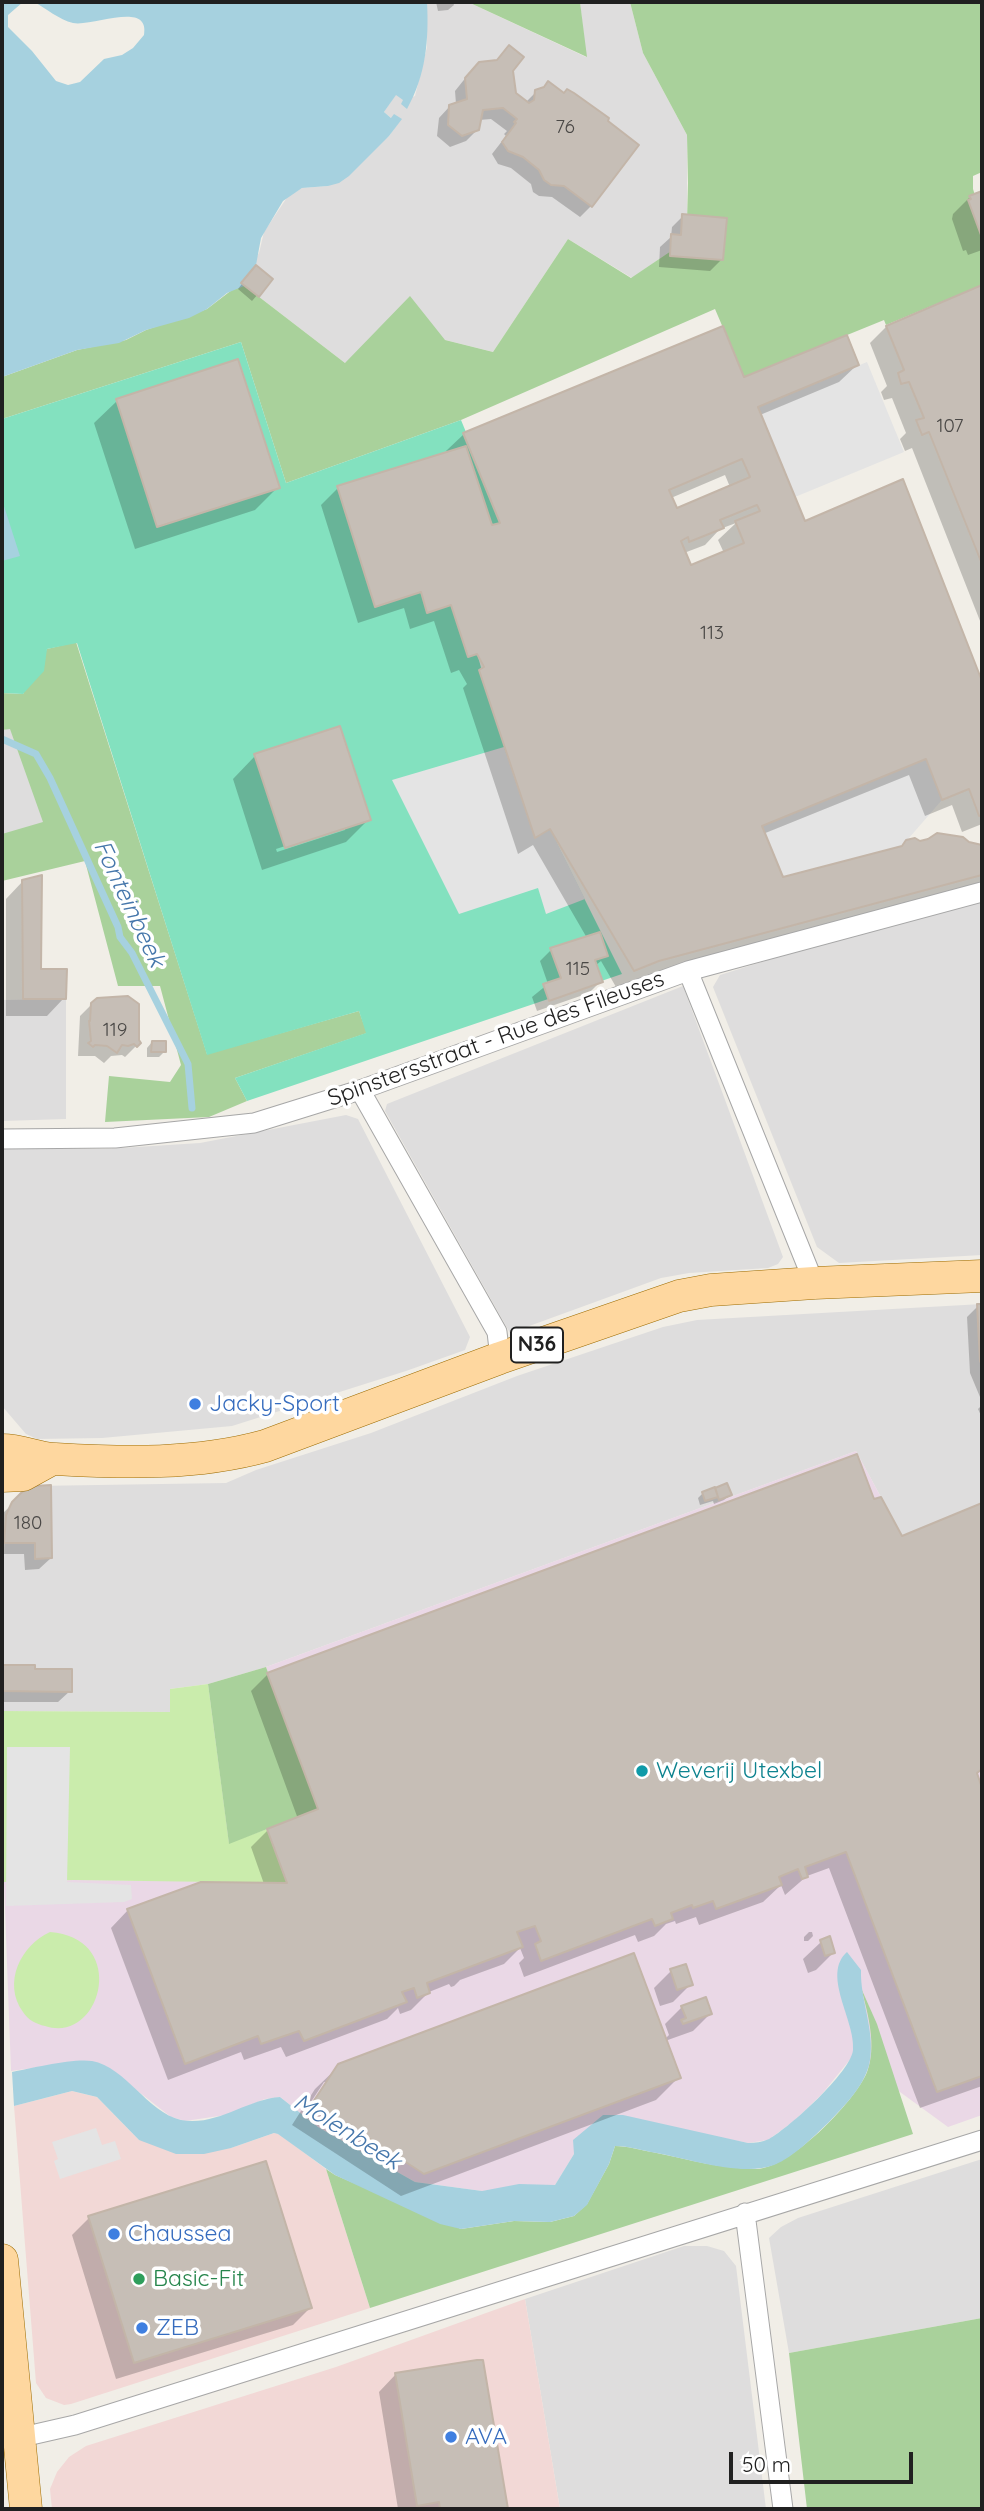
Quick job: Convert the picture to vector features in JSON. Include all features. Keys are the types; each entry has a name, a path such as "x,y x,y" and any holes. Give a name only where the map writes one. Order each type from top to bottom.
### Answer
{"main road":[{"name":"N36","path":"2,1450 24,1451 52,1460 102,1462 189,1460 233,1455 366,1410 500,1358 679,1296 711,1290 814,1283 982,1276"},
{"name":"N36","path":"2,1476 23,1475 52,1460"},
{"path":"2,2260 26,2509"},
{"path":"2,2470 6,2509"}],"street":[{"name":"Spinstersstraat - Rue des Fileuses","path":"2,1139 115,1138 254,1123 360,1090 688,971 982,892"},
{"path":"688,971 814,1283"},
{"path":"360,1090 498,1332 500,1358"},
{"path":"18,2438 75,2425 982,2140"},
{"path":"745,2214 783,2509"}],"shaded area":[{"path":"427,2 468,2 586,57 580,2 630,2 643,53 687,135 687,222 671,251 632,278 568,239 493,352 445,340 345,363 241,283 259,253 264,232 288,196 302,188 328,186 389,136 401,119 391,118 384,112 396,94 404,100 415,96 427,47"},
{"path":"867,362 904,452 795,497 758,407"},
{"path":"10,728 90,843 2,864 2,730"},
{"path":"504,747 535,838 550,829 585,899 546,914 538,888 459,914 392,780"},
{"path":"926,759 942,800 902,846 783,877 762,826"},
{"path":"982,901 982,1255 839,1263 817,1247 713,987 720,975 816,945"},
{"path":"683,986 783,1257 778,1264 768,1268 689,1273 661,1278 510,1333 385,1111 387,1104"},
{"path":"66,999 66,1119 2,1121 2,1000"},
{"path":"346,1115 358,1119 470,1337 465,1350 232,1426 102,1438 37,1439 26,1434 2,1406 2,1149 105,1149 200,1143"},
{"path":"982,1304 982,1503 902,1536 856,1451 266,1667 208,1684 170,1689 171,1712 2,1711 2,1599 6,1515 12,1502 23,1491 34,1486 226,1483 256,1470 371,1433 517,1376 663,1327 697,1320"},
{"name":"Weverij Utexbel","path":"856,1451 902,1536 982,1503 982,2115 948,2127 852,2057 822,2094 794,2121 768,2140 748,2143 603,2115 555,2185 482,2191 415,2182 318,2127 280,2097 265,2099 226,2115 185,2121 171,2117 99,2063 84,2061 11,2071 4,1882 287,1882 267,1829 318,1810 266,1667"},
{"path":"7,1747 70,1747 67,1882 131,1885 132,1899 124,1902 6,1906"},
{"path":"72,2091 97,2097 139,2140 231,2148 274,2133 279,2134 326,2169 370,2308 71,2404 64,2405 46,2398 36,2383 14,2106"},
{"path":"96,2128 102,2145 115,2141 121,2159 60,2179 54,2161 58,2159 52,2142"},
{"path":"982,2159 982,2318 789,2353 769,2238 781,2227 798,2218"},
{"path":"684,2246 707,2246 724,2251 736,2266 766,2509 560,2509 525,2299"},
{"path":"525,2299 560,2509 52,2509 50,2489 57,2472 69,2457 86,2446 336,2367"}],"green space":[{"path":"468,2 580,2 587,57"},
{"path":"630,2 982,2 982,172 973,176 973,189 982,217 982,285 886,325 884,320 744,377 715,309 461,420 286,483 241,342 2,419 2,377 77,350 126,340 146,330 207,309 241,283 345,363 410,296 445,340 493,352 568,239 631,278 671,251 687,222 688,183 687,135 643,53"},
{"path":"241,342 286,483 461,420 546,627 478,657 530,835 549,828 622,974 247,1101 235,1078 366,1033 359,1011 207,1055 77,643 47,649 44,671 23,694 2,693 2,419"},
{"path":"76,642 207,1054 359,1011 367,1033 235,1078 247,1101 209,1117 105,1122 109,1076 170,1082 181,1065 160,986 118,986 85,861 2,881 2,834 43,822 10,729 2,730 2,693 23,694 47,649"},
{"path":"266,1667 318,1809 229,1844 208,1684"},
{"path":"208,1684 229,1843 267,1829 287,1883 74,1880 4,1882 2,1711 170,1712 170,1689"},
{"path":"50,1932 75,1939 91,1952 98,1969 99,1988 92,2006 81,2020 65,2028 35,2023 23,2012 14,1989 15,1977 23,1955"},
{"path":"861,1988 877,2024 913,2134 370,2308 326,2169 461,2229 514,2221 550,2222 574,2216 587,2204 609,2164 615,2146 731,2167 757,2169 771,2166 803,2146 836,2116 867,2072 871,2041 869,2019"},
{"path":"982,2318 982,2509 807,2509 789,2353"}],"water":[{"path":"2,2 23,2 8,15 8,27 56,81 68,85 80,82 104,59 122,55 133,48 144,35 143,25 138,19 129,17 73,23 34,2 427,2 427,44 418,83 407,109 401,104 403,100 396,95 384,112 391,118 394,114 402,119 389,136 339,183 302,188 283,201 261,238 256,265 242,282 244,286 227,293 207,309 189,318 146,330 119,343 77,350 2,377"},
{"path":"2,500 20,556 2,561"},
{"path":"847,1952 861,1970 871,2038 870,2060 864,2078 854,2094 810,2140 774,2165 747,2169 716,2166 615,2146 609,2164 587,2205 574,2216 550,2222 514,2221 461,2229 440,2224 335,2175 274,2133 204,2154 176,2154 139,2140 97,2097 72,2091 14,2106 12,2072 64,2062 92,2061 115,2072 158,2108 181,2120 207,2120 256,2102 280,2097 318,2127 415,2182 482,2191 519,2184 555,2185 574,2154 573,2140 603,2115 623,2115 748,2143 769,2139 790,2124 818,2099 850,2060 853,2038 841,1999 837,1973"}],"building":[{"path":"509,45 524,57 513,71 516,93 529,103 534,100 535,90 544,87 548,81 564,93 567,89 574,93 609,118 608,121 639,145 592,207 564,186 551,185 544,180 539,170 523,157 508,151 502,142 517,119 503,108 483,110 479,130 462,136 448,125 449,105 467,99 465,78 479,62 497,60"},
{"path":"982,191 981,235 968,200 971,199 969,196"},
{"path":"682,214 727,218 723,260 670,256 671,234 681,235"},
{"path":"256,265 273,279 259,297 241,283"},
{"path":"982,285 982,564 929,432 922,435 916,420 924,418 909,382 901,384 898,373 904,370 886,326"},
{"path":"723,326 744,377 847,335 859,365 758,407 805,521 903,479 982,681 982,815 979,816 969,789 942,800 926,759 762,826 783,877 902,846 906,840 928,839 937,833 963,837 969,842 982,845 982,875 659,961 634,971 550,829 535,838 479,670 484,667 477,654 468,657 451,605 427,613 421,592 375,607 337,486 466,446 492,525 500,523 463,433","holes":["742,459 750,477 677,508 669,490","757,505 760,511 735,521 744,543 691,565 681,541 688,537 689,542 724,528 720,520"]},
{"path":"238,359 280,488 157,527 116,399"},
{"path":"340,726 371,820 285,848 254,754"},
{"path":"42,875 41,969 67,969 66,999 23,999 22,880"},
{"path":"600,932 608,956 595,960 603,982 549,1001 543,984 561,978 550,948"},
{"path":"128,996 139,1004 141,1043 137,1047 134,1044 122,1045 117,1053 107,1046 93,1047 88,1043 91,1041 91,1003 97,998"},
{"path":"152,1041 166,1041 166,1052 151,1052"},
{"path":"977,1304 982,1304 982,1365 980,1361"},
{"name":"Weverij Utexbel","path":"857,1454 874,1499 881,1497 902,1536 982,1503 982,1769 977,1773 982,1788 982,2076 937,2092 846,1852 805,1867 808,1877 802,1879 798,1869 779,1877 782,1885 716,1909 713,1901 693,1908 692,1905 671,1913 673,1919 655,1926 652,1919 541,1961 535,1944 541,1941 535,1926 517,1932 523,1947 427,1983 430,1993 417,1998 414,1988 402,1992 407,2002 304,2041 299,2031 261,2044 258,2036 185,2064 127,1909 201,1882 287,1883 267,1829 318,1809 267,1673"},
{"path":"727,1483 732,1495 719,1500 715,1488"},
{"path":"51,1485 52,1558 35,1559 35,1543 4,1543 6,1515 12,1502 23,1491 34,1486"},
{"path":"715,1487 718,1497 705,1501 702,1492"},
{"path":"2,1665 35,1665 35,1669 72,1669 72,1692 2,1691"},
{"path":"830,1936 835,1953 825,1956 820,1940"},
{"path":"634,1953 681,2078 424,2174 313,2102 338,2064"},
{"path":"686,1964 693,1985 677,1990 670,1969"},
{"path":"706,1997 712,2014 683,2024 681,2020 686,2018 681,2006"},
{"path":"266,2161 312,2308 134,2363 88,2216"},
{"name":"AVA","path":"483,2360 508,2509 440,2509 439,2502 417,2506 395,2373"}],"waterway":[{"name":"Fonteinbeek","path":"2,739 36,754 50,778 118,927 120,937 132,953 188,1064 192,1108"}],"place":[{"name":"Jacky-Sport","path":"195,1404"},
{"name":"Weverij Utexbel","path":"642,1771"},
{"name":"Chaussea","path":"114,2234"},
{"name":"Basic-Fit","path":"139,2279"},
{"name":"ZEB","path":"142,2328"},
{"name":"AVA","path":"451,2437"}],"water label":[{"name":"Molenbeek","path":"347,2132"}]}
